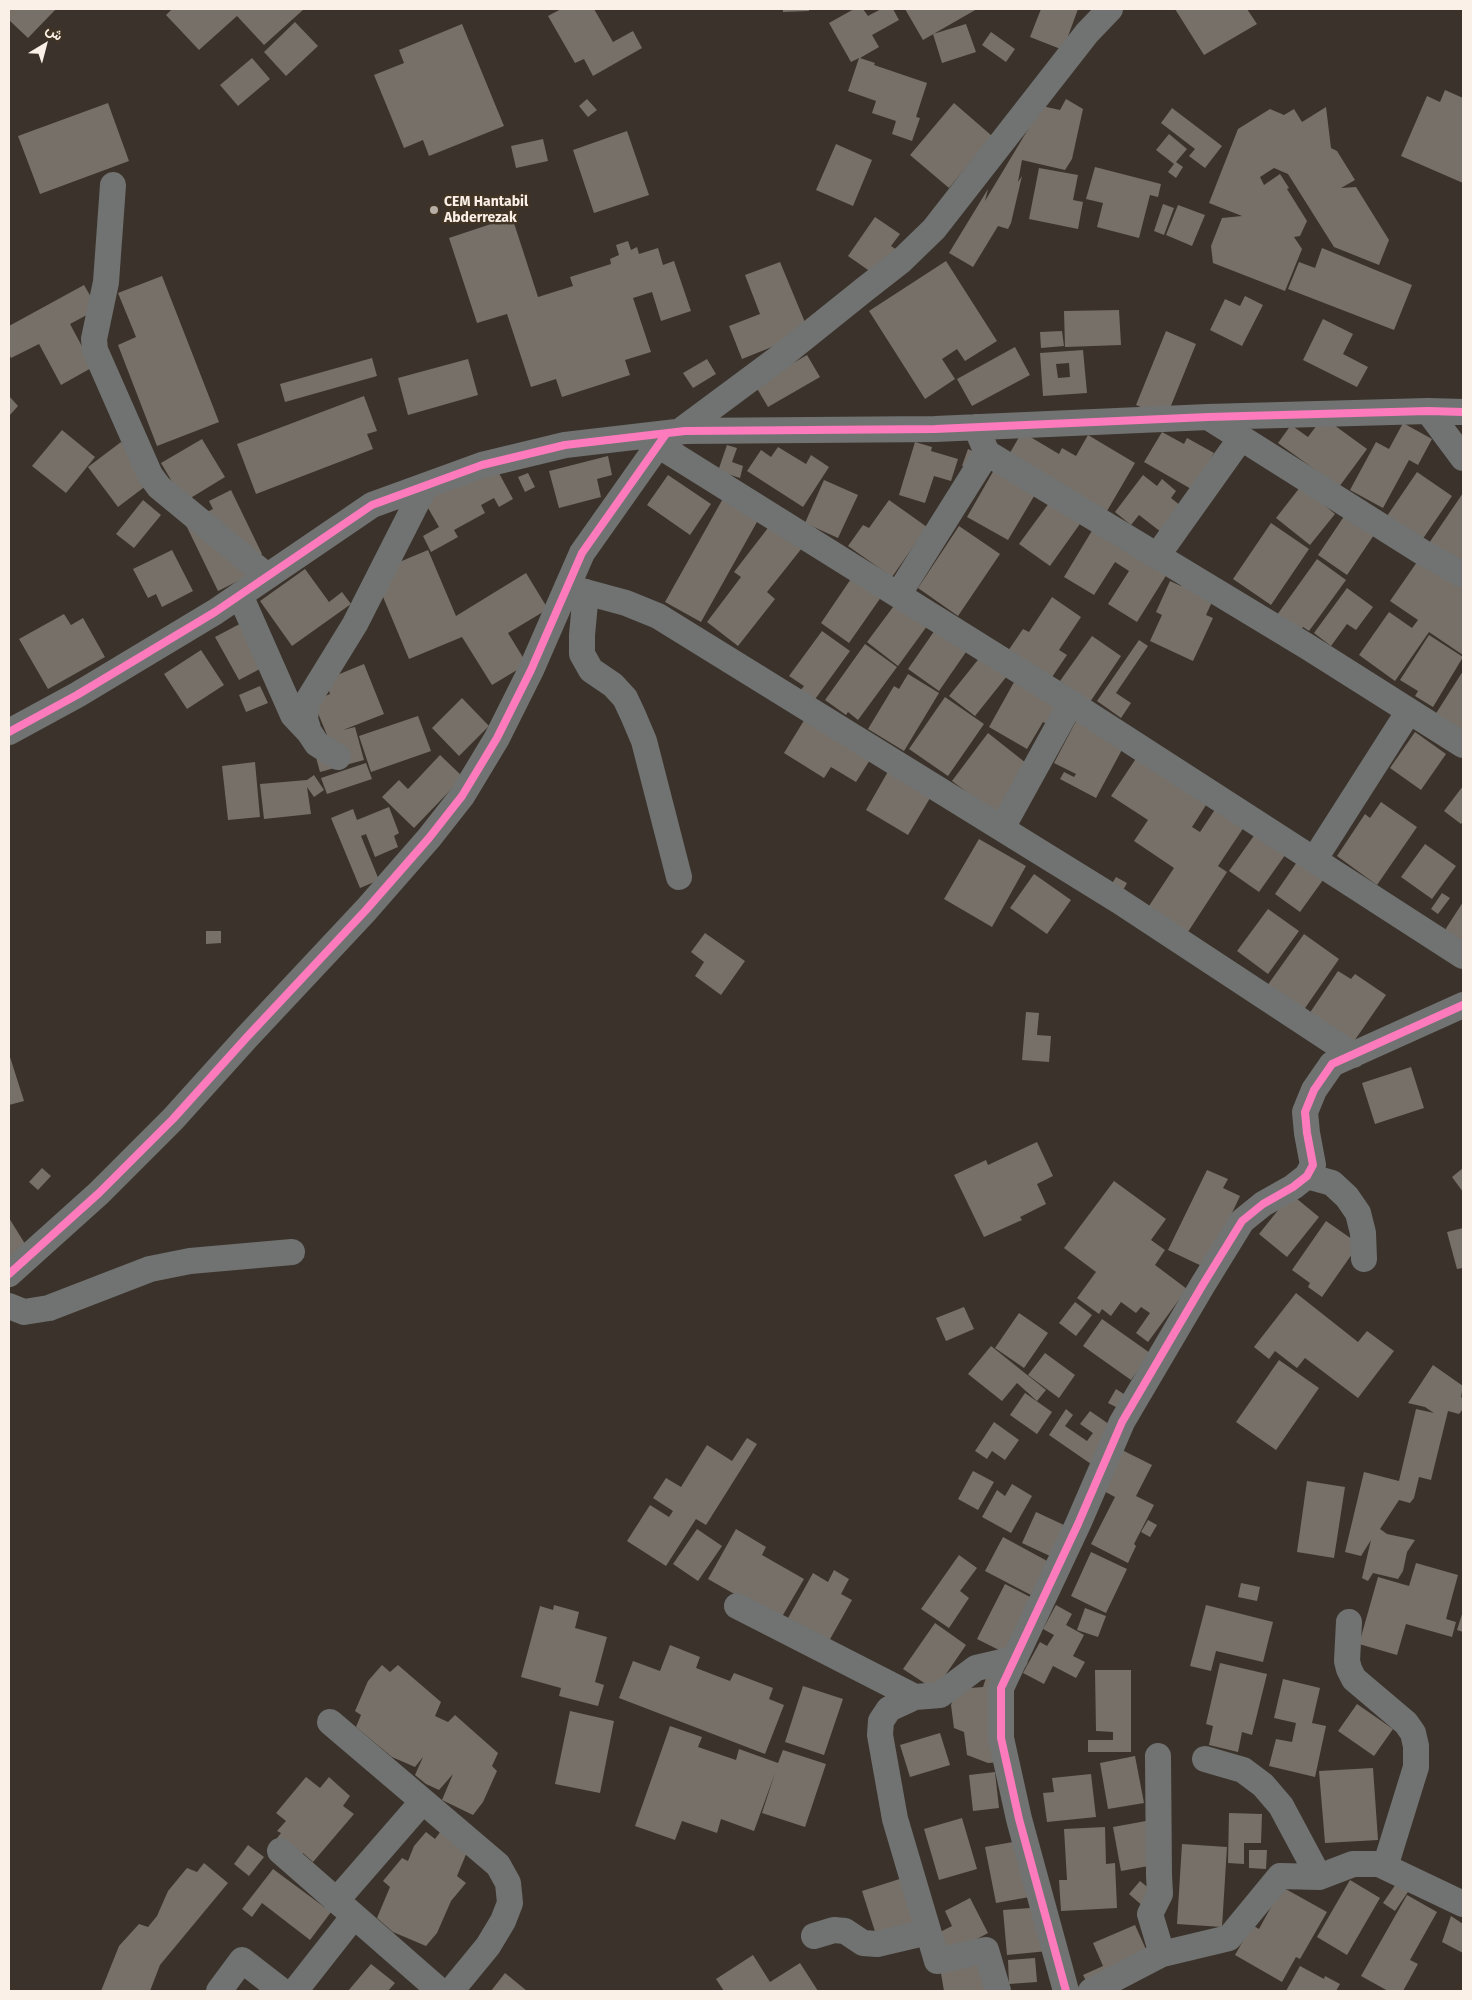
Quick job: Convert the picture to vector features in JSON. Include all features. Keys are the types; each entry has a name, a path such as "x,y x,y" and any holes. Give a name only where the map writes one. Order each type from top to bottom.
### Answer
{"street":[{"path":"679,877 644,741 634,715 625,698 613,685 591,670 582,654 582,635 576,590 582,553 667,437 784,354 901,260 934,229 1086,34 1110,9"},
{"path":"112,184 106,282 94,339 95,350 150,475 159,487 267,576"},
{"path":"1428,411 1463,458"},
{"path":"9,732 77,695 240,595 372,505 482,465 566,445 667,437 1428,411 1463,412"},
{"path":"1208,418 1422,552 1463,575"},
{"path":"976,427 987,453 1308,647 1463,745"},
{"path":"667,437 898,595 1071,703 1463,956"},
{"path":"1157,556 1241,438"},
{"path":"898,595 987,453"},
{"path":"309,732 305,719 306,702 355,624 425,486"},
{"path":"576,590 626,603 658,616 1119,901 1353,1054"},
{"path":"9,1274 99,1193 174,1119 247,1036 366,910 429,838 462,796 497,738 531,670 576,590"},
{"path":"240,595 293,714 317,744 338,757"},
{"path":"1002,828 1071,703"},
{"path":"1314,860 1409,711"},
{"path":"1066,1991 1019,1818 1001,1738 1001,1688 1078,1524 1122,1422 1202,1286 1242,1220 1263,1204 1293,1187 1307,1176 1313,1165 1305,1112 1314,1090 1332,1064 1463,1005"},
{"path":"1307,1176 1332,1183 1347,1197 1358,1213 1363,1233 1364,1259"},
{"path":"9,1306 24,1312 49,1308 150,1269 190,1261 292,1252"},
{"path":"737,1606 915,1697"},
{"path":"1349,1622 1347,1661 1349,1670 1354,1679 1406,1723 1413,1733 1416,1746 1416,1767 1385,1867"},
{"path":"998,1991 986,1950 937,1961 895,1819 880,1735 881,1721 889,1709 915,1697 940,1695 976,1668 1015,1658"},
{"path":"330,1722 498,1865 508,1883 510,1903 503,1921 488,1946 451,1991"},
{"path":"1158,1756 1158,1875 1160,1894 1150,1914 1162,1954"},
{"path":"1206,1759 1243,1770 1263,1785 1281,1806 1319,1877"},
{"path":"295,1991 345,1908 422,1801"},
{"path":"280,1851 440,1991"},
{"path":"1090,1991 1162,1954 1229,1938 1280,1876 1319,1877 1353,1864 1379,1864 1463,1904"},
{"path":"814,1936 834,1930 845,1931 863,1942 876,1944 928,1932"},
{"path":"220,1991 242,1960 282,1991"}],"building":[{"path":"9,9 56,9 28,38 9,20"},
{"path":"172,9 304,9 264,45 237,16 199,50 166,15"},
{"path":"561,9 594,9 613,42 633,31 642,48 593,76 584,59 575,63 548,16"},
{"path":"783,9 809,9 809,11 783,12"},
{"path":"854,9 863,9 868,16 881,9 893,9 899,20 872,35 879,47 860,58 875,63 874,65 927,83 916,117 920,118 912,141 892,134 896,121 872,113 876,101 848,91 859,58 851,62 829,23"},
{"path":"905,9 977,9 923,40"},
{"path":"1041,9 1078,9 1063,50 1030,37"},
{"path":"1175,9 1247,9 1257,24 1204,55"},
{"path":"295,22 318,46 286,76 264,52"},
{"path":"462,24 504,126 429,156 423,140 404,148 374,75 404,63 399,50"},
{"path":"966,24 976,52 942,63 933,34"},
{"path":"991,32 1015,49 1006,62 982,45"},
{"path":"252,58 270,79 238,106 220,85"},
{"path":"1445,90 1463,98 1463,183 1401,156 1427,96 1440,102"},
{"path":"587,99 597,110 588,117 579,106"},
{"path":"1066,99 1083,109 1072,159 1065,170 1022,160 1018,182 1022,176 1008,229 998,226 973,267 949,253 988,189 985,201 1042,106 1060,110"},
{"path":"108,103 129,161 40,194 18,136"},
{"path":"954,103 992,136 949,188 910,155"},
{"path":"1326,107 1331,148 1337,151 1355,180 1341,188 1356,187 1389,240 1379,265 1334,247 1288,174 1274,168 1260,177 1264,185 1280,174 1307,221 1300,236 1294,237 1302,249 1285,291 1213,263 1211,246 1222,218 1242,216 1209,203 1238,129 1270,109 1284,115 1294,109 1302,122"},
{"path":"1172,108 1222,146 1205,168 1189,156 1195,149 1161,123"},
{"path":"627,131 649,195 594,213 573,150"},
{"path":"1169,134 1187,149 1176,162 1183,167 1176,178 1168,172 1174,164 1156,150"},
{"path":"543,139 548,161 516,168 511,146"},
{"path":"836,144 872,160 853,206 816,190"},
{"path":"1095,167 1161,184 1158,197 1150,195 1139,238 1097,227 1103,203 1086,199"},
{"path":"1039,168 1078,175 1073,200 1083,202 1078,229 1029,219"},
{"path":"1163,204 1174,208 1164,235 1154,231"},
{"path":"1178,205 1205,215 1192,246 1166,235"},
{"path":"512,217 538,297 573,286 570,277 611,264 610,259 619,255 616,245 628,241 631,250 637,247 639,254 658,248 663,265 674,261 691,311 661,321 652,292 633,298 651,352 625,360 630,375 562,397 556,379 531,387 507,314 477,323 449,238"},
{"path":"875,217 900,234 891,246 900,252 881,279 848,256"},
{"path":"1322,248 1412,285 1394,330 1288,289 1299,262 1315,268"},
{"path":"946,261 997,341 965,361 957,349 942,359 955,379 925,399 869,311"},
{"path":"780,262 809,332 742,359 729,326 760,314 745,275"},
{"path":"162,276 219,422 157,446 118,345 136,337 118,293"},
{"path":"84,285 98,309 70,324 93,367 61,385 39,344 11,358 9,354 9,326"},
{"path":"1245,296 1263,305 1242,346 1210,330 1225,299 1240,306"},
{"path":"1119,310 1121,345 1065,347 1064,311"},
{"path":"1323,319 1353,334 1343,354 1368,367 1357,387 1303,360"},
{"path":"1062,331 1064,346 1041,348 1040,332"},
{"path":"1166,331 1196,344 1166,418 1136,405"},
{"path":"1015,347 1030,375 972,406 957,379"},
{"path":"1083,350 1087,393 1043,396 1040,353","holes":["1069,363 1070,377 1058,378 1056,364"]},
{"path":"807,355 820,377 768,407 755,385"},
{"path":"372,358 377,376 285,402 280,384"},
{"path":"468,359 478,395 408,415 398,378"},
{"path":"707,359 716,374 693,388 683,373"},
{"path":"9,396 18,406 9,416"},
{"path":"364,396 377,431 367,434 373,449 256,494 237,444"},
{"path":"1323,417 1367,449 1339,487 1278,443 1291,425 1308,437"},
{"path":"1403,423 1432,439 1418,465 1409,460 1383,508 1350,490 1376,442 1389,449"},
{"path":"62,430 95,457 66,493 32,466"},
{"path":"1022,432 1059,454 1062,448 1076,456 1088,435 1135,463 1107,511 1046,476 1008,540 967,517 1002,456 1007,458"},
{"path":"1162,432 1184,444 1187,438 1214,453 1193,490 1144,462"},
{"path":"202,439 225,477 184,502 161,463"},
{"path":"121,442 151,482 118,507 88,467"},
{"path":"915,442 932,447 931,451 958,459 951,481 934,476 925,503 899,495"},
{"path":"727,445 737,448 732,462 743,466 740,478 718,471"},
{"path":"778,447 806,464 811,455 829,467 803,507 747,471 761,450 771,457"},
{"path":"968,449 975,452 969,468 962,466"},
{"path":"608,456 612,475 597,479 601,497 559,508 549,471"},
{"path":"494,464 513,499 499,507 494,498 481,505 485,513 454,530 458,537 431,552 423,536 439,527 424,501"},
{"path":"1417,472 1452,496 1420,543 1385,519"},
{"path":"528,473 535,487 525,492 518,477"},
{"path":"668,475 711,504 690,535 647,505"},
{"path":"1143,475 1157,486 1162,479 1176,491 1171,498 1181,506 1161,532 1139,515 1131,525 1115,512"},
{"path":"824,480 858,495 838,538 805,523"},
{"path":"730,486 762,513 701,622 665,602"},
{"path":"1301,486 1335,514 1310,545 1276,518"},
{"path":"231,490 262,554 246,562 252,574 218,591 185,523 213,509 209,501"},
{"path":"1463,493 1463,575 1425,549"},
{"path":"1052,499 1082,521 1050,566 1019,544"},
{"path":"143,500 161,515 134,548 116,534"},
{"path":"889,500 927,527 892,577 848,546 863,525 869,528"},
{"path":"1347,512 1376,532 1347,575 1318,555"},
{"path":"1271,523 1309,549 1271,605 1233,579"},
{"path":"771,524 802,548 767,592 775,599 738,646 707,622 741,577 734,572"},
{"path":"1096,524 1177,558 1137,622 1108,604 1129,571 1115,562 1094,595 1064,577"},
{"path":"959,526 1000,554 958,616 918,588"},
{"path":"172,550 193,591 162,607 156,594 148,598 133,569"},
{"path":"428,550 456,616 526,573 548,609 508,633 527,664 492,685 462,637 409,659 373,573"},
{"path":"1424,552 1463,579 1463,655 1429,632 1395,681 1359,655 1389,612 1412,628 1418,620 1390,601"},
{"path":"1317,559 1346,580 1309,631 1303,627 1300,632 1277,615"},
{"path":"305,569 329,602 342,592 351,604 292,646 260,601"},
{"path":"857,570 886,590 849,643 821,623"},
{"path":"1186,576 1217,591 1206,615 1213,618 1193,661 1150,641 1162,615 1156,612 1170,581 1181,586"},
{"path":"1347,588 1373,607 1356,630 1347,624 1331,646 1314,633"},
{"path":"1052,597 1081,617 1059,650 1067,655 1050,680 1008,651 1023,629 1029,632"},
{"path":"899,599 930,622 898,666 867,642"},
{"path":"64,614 71,625 83,618 105,657 48,689 19,639"},
{"path":"251,618 275,661 239,680 215,637"},
{"path":"935,630 966,652 939,691 908,669"},
{"path":"822,631 850,651 813,702 799,692 804,686 789,676"},
{"path":"1429,635 1463,657 1433,707 1415,696 1418,691 1400,680"},
{"path":"1092,636 1121,656 1090,702 1060,681"},
{"path":"1139,640 1148,646 1116,693 1131,703 1121,718 1097,701"},
{"path":"865,644 897,667 858,720 848,712 846,715 825,700"},
{"path":"201,650 224,685 187,709 164,674"},
{"path":"981,656 1007,676 975,716 949,696"},
{"path":"364,664 384,714 343,730 355,727 364,760 320,772 311,739 327,735 313,701 330,694 325,680"},
{"path":"1463,671 1463,733 1435,715"},
{"path":"908,674 939,693 904,751 868,729 894,686 899,689"},
{"path":"1018,675 1064,710 1054,728 1043,722 1027,749 989,727"},
{"path":"260,686 268,703 246,712 239,695"},
{"path":"945,697 984,724 948,776 909,749"},
{"path":"462,698 489,726 459,756 432,728"},
{"path":"1084,706 1132,731 1096,798 1060,779 1064,772 1074,777 1076,774 1054,763"},
{"path":"811,709 875,752 856,782 831,767 824,778 784,753"},
{"path":"418,716 431,751 371,772 359,736"},
{"path":"1415,732 1446,754 1421,790 1390,768"},
{"path":"988,733 1031,767 996,814 952,781"},
{"path":"1145,745 1215,791 1192,827 1200,832 1224,796 1252,815 1218,866 1227,872 1184,938 1145,912 1174,868 1134,841 1148,820 1111,796"},
{"path":"440,755 463,777 414,828 382,797 399,780 408,789"},
{"path":"255,762 260,817 228,820 222,766"},
{"path":"366,763 372,779 327,794 321,778"},
{"path":"890,768 933,793 908,835 866,810"},
{"path":"314,775 324,790 314,797 307,787 311,814 264,819 260,784 307,780"},
{"path":"1463,786 1463,821 1461,824 1444,811"},
{"path":"1381,802 1417,827 1377,885 1337,856 1365,814 1370,818"},
{"path":"389,807 399,833 394,836 398,847 375,857 366,834 361,836 379,880 360,888 331,818 353,809 357,820"},
{"path":"1265,820 1295,841 1259,892 1229,871"},
{"path":"979,839 1026,866 992,927 944,899"},
{"path":"1425,844 1456,866 1432,899 1401,877"},
{"path":"1297,862 1323,880 1300,912 1275,894"},
{"path":"1034,874 1071,900 1047,934 1010,908"},
{"path":"1116,877 1127,883 1121,894 1110,887"},
{"path":"1442,893 1450,898 1438,914 1431,909"},
{"path":"1463,902 1463,943 1445,930"},
{"path":"1268,909 1299,931 1268,974 1237,951"},
{"path":"206,931 221,931 221,943 206,944"},
{"path":"705,933 745,961 721,995 695,976 704,962 691,952"},
{"path":"1304,934 1339,959 1303,1011 1267,986"},
{"path":"1338,971 1351,979 1355,974 1386,995 1350,1047 1307,1017"},
{"path":"1026,1012 1039,1013 1037,1035 1051,1036 1049,1062 1022,1060"},
{"path":"9,1057 24,1101 9,1105"},
{"path":"1411,1067 1424,1108 1375,1124 1362,1083"},
{"path":"1037,1142 1053,1176 1037,1184 1046,1204 1020,1217 1022,1220 984,1237 954,1175 986,1160 988,1165"},
{"path":"42,1168 51,1176 38,1190 29,1182"},
{"path":"1463,1168 1463,1192 1452,1177"},
{"path":"1207,1170 1228,1179 1223,1188 1240,1196 1206,1268 1168,1250"},
{"path":"1114,1181 1166,1219 1151,1240 1165,1250 1155,1265 1187,1289 1148,1342 1136,1333 1150,1313 1141,1307 1136,1313 1121,1302 1111,1316 1102,1309 1099,1314 1077,1298 1096,1272 1064,1248"},
{"path":"1291,1194 1319,1217 1287,1257 1259,1234"},
{"path":"9,1218 27,1247 9,1258"},
{"path":"1326,1221 1359,1244 1322,1297 1308,1287 1310,1283 1292,1270"},
{"path":"1463,1228 1463,1268 1457,1269 1447,1232"},
{"path":"1296,1293 1358,1342 1367,1331 1394,1351 1358,1398 1305,1358 1297,1368 1275,1351 1269,1359 1254,1347"},
{"path":"1075,1302 1092,1315 1076,1336 1059,1323"},
{"path":"964,1307 974,1329 946,1341 936,1318"},
{"path":"1019,1313 1048,1333 1024,1368 995,1348"},
{"path":"1102,1319 1150,1353 1131,1380 1083,1346"},
{"path":"991,1346 1046,1390 1037,1401 1017,1383 1002,1401 968,1374"},
{"path":"1045,1353 1075,1375 1059,1398 1028,1375"},
{"path":"1279,1360 1319,1388 1276,1450 1236,1422"},
{"path":"1433,1365 1463,1386 1461,1397 1463,1399 1463,1409 1459,1414 1448,1411 1431,1480 1419,1477 1414,1498 1410,1503 1399,1500 1380,1529 1387,1534 1415,1540 1407,1552 1403,1571 1398,1579 1373,1573 1368,1581 1362,1578 1371,1540 1361,1556 1345,1552 1364,1472 1399,1481 1416,1409 1434,1413 1425,1407 1408,1403"},
{"path":"1116,1389 1127,1396 1120,1409 1108,1403"},
{"path":"1025,1393 1052,1412 1037,1434 1010,1415"},
{"path":"1066,1409 1073,1415 1065,1426 1087,1441 1093,1433 1080,1424 1090,1411 1116,1429 1091,1464 1049,1435"},
{"path":"994,1422 1019,1440 1005,1460 992,1451 987,1459 975,1451"},
{"path":"747,1438 757,1444 706,1525 696,1519 666,1566 627,1541 650,1505 669,1517 673,1511 653,1498 666,1478 681,1487 707,1445 732,1461"},
{"path":"1120,1449 1152,1465 1136,1496 1154,1505 1134,1544 1136,1546 1128,1563 1091,1544 1115,1497 1100,1489"},
{"path":"973,1471 994,1482 978,1510 958,1499"},
{"path":"1307,1481 1345,1487 1334,1558 1297,1552"},
{"path":"1012,1484 1032,1496 1011,1533 982,1517 997,1490 1005,1496"},
{"path":"1036,1512 1064,1525 1050,1556 1022,1543"},
{"path":"1148,1520 1157,1525 1150,1537 1141,1532"},
{"path":"697,1529 722,1546 698,1581 673,1564"},
{"path":"736,1529 766,1547 762,1555 804,1579 780,1620 708,1579"},
{"path":"1003,1537 1049,1562 1031,1595 985,1571"},
{"path":"1091,1552 1127,1569 1106,1613 1071,1596"},
{"path":"959,1555 977,1568 960,1591 969,1598 949,1628 921,1609"},
{"path":"1416,1563 1458,1575 1446,1619 1456,1622 1452,1637 1406,1624 1397,1655 1359,1644 1378,1577 1409,1586"},
{"path":"834,1570 849,1579 841,1594 852,1600 829,1641 788,1618 813,1573 828,1582"},
{"path":"1241,1583 1260,1587 1257,1601 1238,1597"},
{"path":"1005,1584 1038,1601 1009,1655 977,1639"},
{"path":"554,1605 579,1612 575,1628 607,1637 595,1682 604,1685 598,1706 559,1696 561,1688 521,1677 540,1606 553,1610"},
{"path":"1056,1605 1072,1614 1066,1625 1084,1635 1073,1656 1085,1662 1076,1678 1053,1666 1044,1684 1023,1673 1040,1642 1047,1646 1054,1635 1043,1629"},
{"path":"1206,1605 1273,1622 1263,1662 1216,1651 1211,1671 1190,1666"},
{"path":"1085,1608 1106,1616 1098,1637 1077,1630"},
{"path":"1463,1611 1463,1632 1457,1630"},
{"path":"935,1623 966,1645 935,1690 903,1669"},
{"path":"670,1645 700,1657 696,1668 730,1681 734,1673 773,1688 769,1699 784,1705 765,1754 619,1698 633,1661 660,1671"},
{"path":"1220,1663 1267,1674 1252,1735 1242,1732 1238,1752 1209,1745 1213,1726 1206,1724"},
{"path":"382,1665 390,1672 398,1665 441,1702 435,1716 448,1722 455,1715 498,1753 492,1766 497,1771 483,1802 473,1815 442,1800 453,1774 439,1790 426,1784 415,1775 423,1757 415,1767 392,1757 356,1727 361,1715 355,1711 368,1681"},
{"path":"998,1668 1002,1762 988,1763 967,1755 964,1732 954,1728 951,1705 957,1689 983,1687 989,1669"},
{"path":"1095,1670 1131,1670 1131,1752 1088,1752 1088,1740 1113,1740 1113,1732 1096,1731"},
{"path":"1283,1679 1320,1688 1312,1723 1326,1726 1315,1777 1269,1766 1276,1739 1292,1742 1296,1723 1274,1718"},
{"path":"803,1686 843,1699 824,1755 785,1742"},
{"path":"1357,1704 1393,1729 1374,1756 1338,1731"},
{"path":"570,1711 614,1721 600,1793 555,1784"},
{"path":"670,1726 702,1737 698,1747 736,1760 739,1749 778,1763 783,1750 826,1764 805,1827 762,1813 775,1773 754,1831 721,1819 717,1833 682,1821 675,1840 635,1826"},
{"path":"940,1733 950,1765 910,1777 900,1745"},
{"path":"1135,1756 1144,1803 1108,1809 1100,1763"},
{"path":"1373,1768 1378,1840 1325,1843 1319,1771"},
{"path":"995,1772 999,1808 973,1811 969,1775"},
{"path":"1091,1774 1096,1817 1047,1822 1043,1793 1054,1792 1052,1778"},
{"path":"306,1777 320,1788 329,1777 350,1796 343,1806 354,1814 313,1862 303,1853 297,1860 274,1842 281,1833 277,1831 286,1821 276,1813"},
{"path":"1229,1813 1262,1814 1261,1843 1244,1843 1244,1864 1228,1863"},
{"path":"962,1818 977,1869 939,1880 924,1829"},
{"path":"1146,1821 1154,1865 1121,1871 1113,1827"},
{"path":"1105,1827 1106,1864 1115,1863 1117,1908 1061,1911 1059,1880 1067,1880 1064,1829"},
{"path":"441,1831 467,1852 457,1876 466,1883 451,1901 437,1933 426,1946 393,1932 377,1918 390,1887 383,1881 402,1858 408,1861 414,1846 426,1832 435,1839"},
{"path":"1024,1840 1035,1896 996,1903 985,1847"},
{"path":"1182,1844 1227,1847 1222,1927 1177,1924"},
{"path":"248,1845 264,1857 249,1876 234,1864"},
{"path":"1249,1850 1267,1850 1266,1869 1249,1868"},
{"path":"204,1863 228,1883 160,1965 150,1991 101,1991 119,1946 139,1924 148,1927 157,1916 168,1891 187,1868 197,1872"},
{"path":"273,1869 331,1912 310,1940 262,1903 252,1917 242,1909"},
{"path":"1402,1875 1414,1883 1395,1911 1383,1903"},
{"path":"909,1876 926,1930 879,1944 862,1891"},
{"path":"1350,1880 1380,1898 1347,1955 1317,1937"},
{"path":"1140,1881 1156,1894 1144,1907 1129,1894"},
{"path":"1282,1887 1327,1912 1300,1959 1296,1957 1282,1982 1235,1955 1252,1925 1259,1929"},
{"path":"1407,1895 1437,1912 1410,1960 1418,1964 1403,1991 1388,1991 1361,1976"},
{"path":"970,1898 988,1933 949,1954 938,1933 952,1926 945,1911"},
{"path":"1044,1907 1048,1951 1007,1955 1003,1910"},
{"path":"1451,1916 1463,1924 1463,1953 1442,1942"},
{"path":"1135,1925 1149,1956 1087,1983 1083,1975 1103,1966 1093,1943"},
{"path":"753,1955 770,1982 800,1963 818,1991 724,1991 716,1979"},
{"path":"991,1955 997,1991 944,1991 939,1962"},
{"path":"1035,1958 1037,1982 1009,1984 1008,1960"},
{"path":"371,1964 395,1983 388,1991 348,1991"},
{"path":"1300,1966 1324,1979 1325,1976 1340,1984 1336,1991 1286,1991"},
{"path":"505,1973 527,1991 491,1991"}],"cycle path":[{"path":"9,732 77,695 215,612 372,505 482,465 565,445 685,431 935,429 1208,417 1428,411 1463,412"},
{"path":"9,1274 99,1193 173,1119 366,910 429,838 462,796 497,738 531,670 582,553 666,434"},
{"path":"1066,1991 1019,1819 1001,1738 1001,1688 1078,1524 1122,1422 1202,1286 1242,1221 1263,1204 1293,1187 1307,1176 1313,1165 1305,1112 1314,1090 1332,1064 1463,1005"}],"place":[{"name":"CEM Hantabil Abderrezak","path":"434,210"}]}
